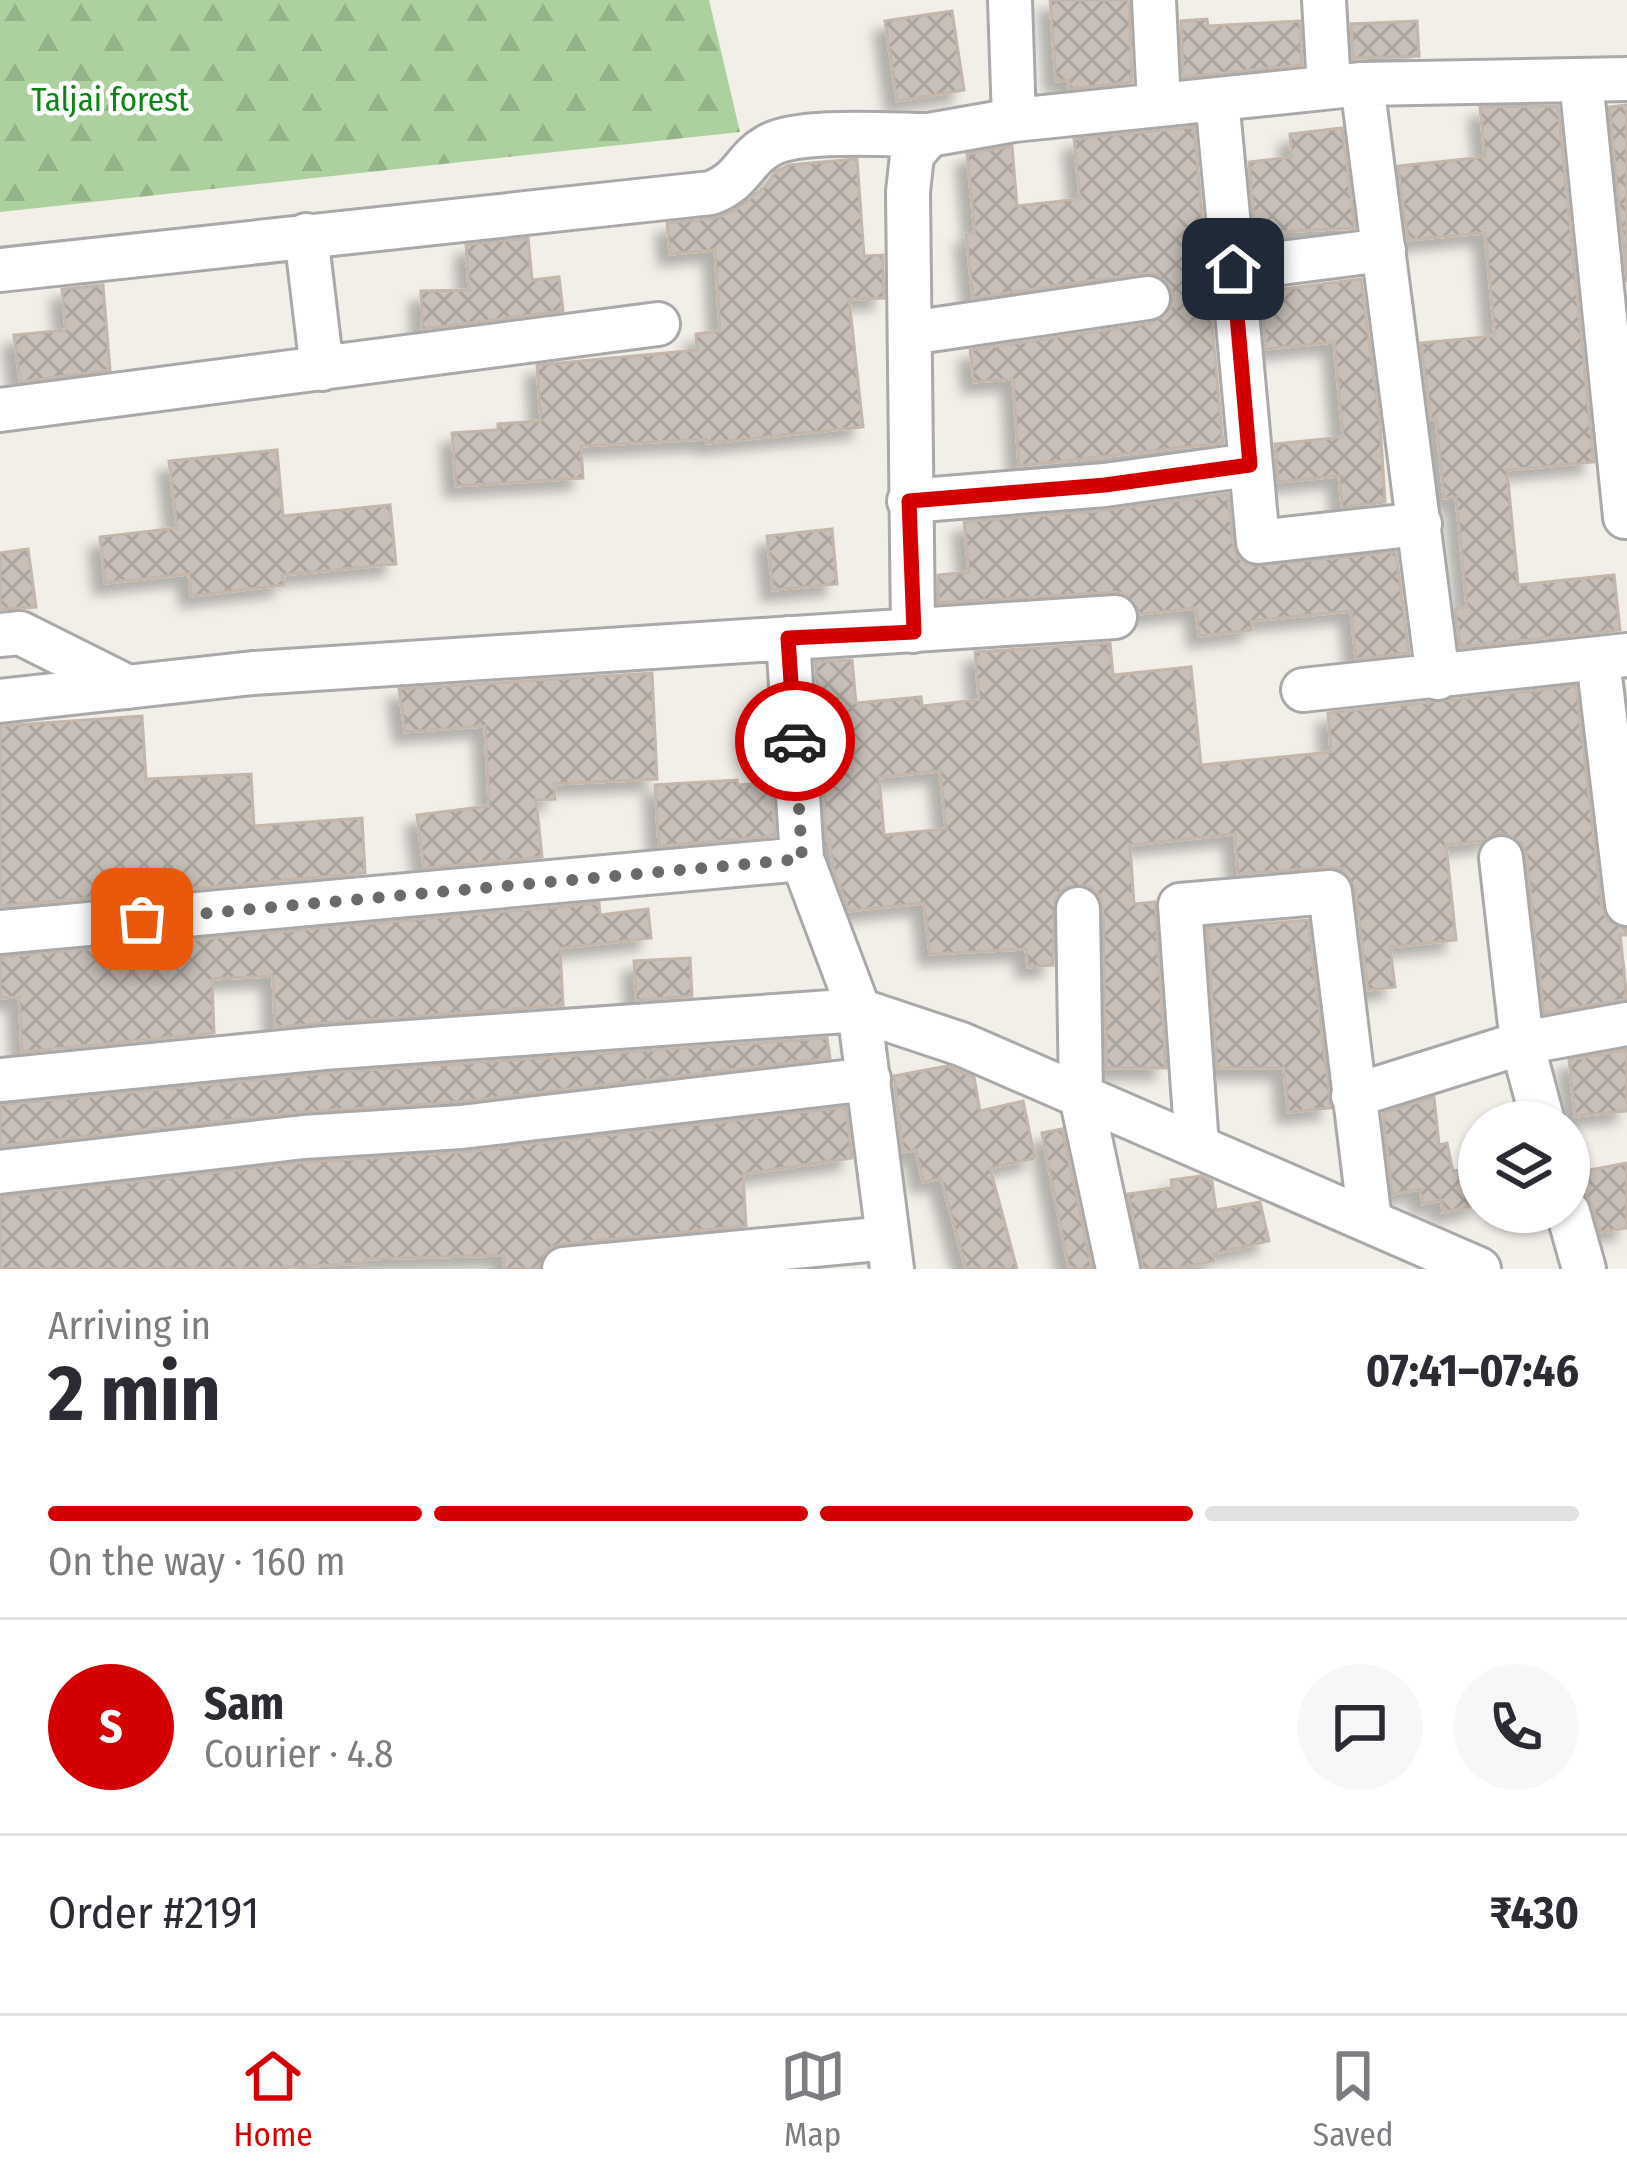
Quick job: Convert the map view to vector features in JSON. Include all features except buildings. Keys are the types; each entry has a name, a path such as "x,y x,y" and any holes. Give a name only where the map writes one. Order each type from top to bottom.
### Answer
{"street":[{"path":"1010,0 1014,120"},
{"path":"1154,0 1159,105"},
{"path":"1324,0 1384,250 1438,677"},
{"path":"0,270 711,193 741,176 758,152 775,141 929,135 1014,120 1346,86 1627,79"},
{"path":"1581,80 1625,517"},
{"path":"1217,99 1258,542 1420,524"},
{"path":"914,632 908,192 912,155 929,135"},
{"path":"306,235 322,369"},
{"path":"1233,269 1384,250"},
{"path":"910,333 1148,298"},
{"path":"0,410 658,324"},
{"path":"909,501 1105,485 1250,465"},
{"path":"0,701 253,673 1115,617"},
{"path":"0,635 20,633 128,687"},
{"path":"564,1269 890,1254 859,1010 802,859 788,638"},
{"path":"1303,690 1612,657 1627,904"},
{"path":"1501,858 1522,1043 1538,1101"},
{"path":"0,932 802,859"},
{"path":"1197,1146 1180,904 1330,892 1370,1221"},
{"path":"1078,909 1082,1096 1118,1269"},
{"path":"0,1080 324,1048 859,1010 962,1044 1479,1269"},
{"path":"1353,1096 1522,1043 1627,1024"},
{"path":"0,1172 304,1137 461,1127 869,1079"},
{"path":"1574,1233 1584,1269"}],"green space":[{"name":"Taljai forest","path":"0,0 709,0 740,132 0,212"}],"way so far":[{"path":"142,919 802,859 795,741"}],"route":[{"path":"795,741 788,638 914,632 909,501 1105,485 1250,465 1233,269"}]}
